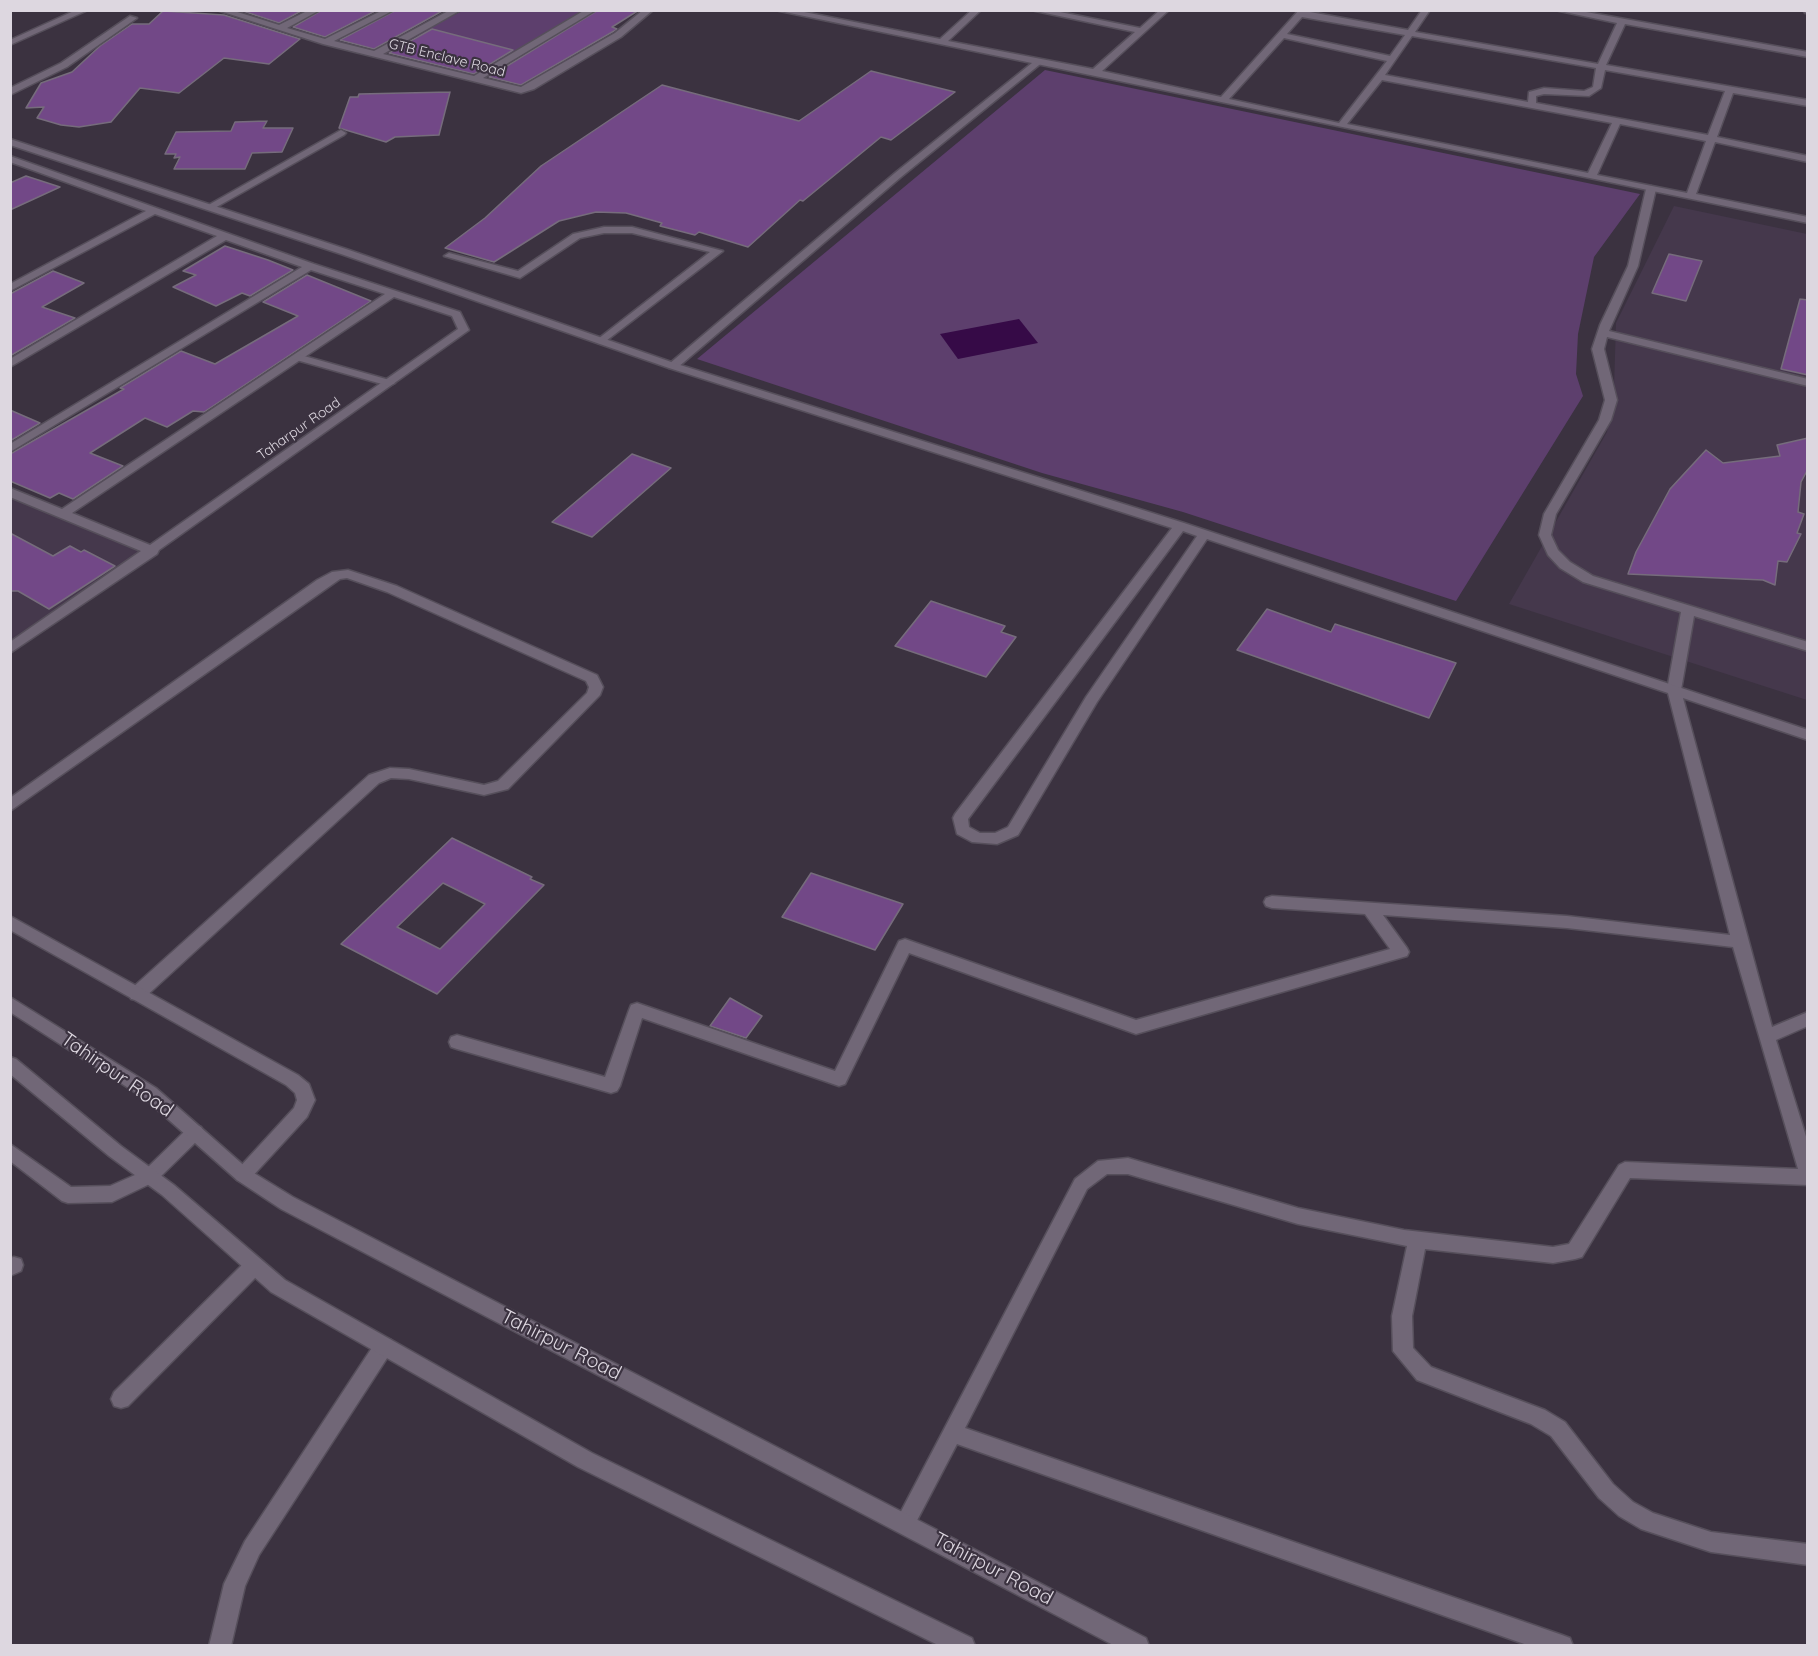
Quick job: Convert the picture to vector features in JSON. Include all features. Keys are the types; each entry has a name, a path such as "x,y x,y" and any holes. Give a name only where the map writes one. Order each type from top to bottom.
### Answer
{"street":[{"path":"10,37 72,10"},
{"path":"10,43 84,10"},
{"name":"GTB Enclave Road","path":"221,10 326,42 518,90 527,89 625,31 648,11"},
{"path":"280,28 315,10"},
{"path":"326,42 390,10"},
{"path":"376,54 457,10"},
{"path":"473,80 592,10"},
{"path":"779,10 1095,72 1341,126 1808,220"},
{"path":"941,43 977,10"},
{"path":"1035,10 1143,31"},
{"path":"1095,72 1165,10"},
{"path":"1341,126 1380,77 1426,10"},
{"path":"1559,10 1808,55"},
{"path":"1223,100 1303,12 1409,34 1808,103"},
{"path":"10,92 64,65 133,18"},
{"path":"1532,104 1532,94 1544,91 1592,92 1597,88 1601,66 1622,22"},
{"path":"1282,35 1391,59"},
{"path":"673,366 898,175 1040,61"},
{"path":"1380,77 1617,120 1808,159"},
{"path":"1690,197 1730,89"},
{"path":"1591,177 1617,120"},
{"path":"210,207 341,133"},
{"path":"10,141 673,366 1180,526 1808,735"},
{"name":"Taharpur Road","path":"10,159 310,266 456,314 464,330 153,551 10,649"},
{"path":"1651,189 1633,266 1602,333 1598,349 1611,400 1605,420 1550,514 1545,535 1552,552 1565,565 1588,579 1808,646"},
{"path":"10,288 153,211"},
{"path":"449,256 520,275 577,236 604,230 632,230 718,251 602,341"},
{"path":"10,364 225,236"},
{"path":"10,449 310,266"},
{"path":"63,514 392,294"},
{"path":"1602,333 1808,383"},
{"path":"297,357 388,384"},
{"path":"10,492 153,551"},
{"path":"1180,526 960,818 962,830 977,838 997,839 1013,831 1091,700 1203,534"},
{"path":"10,806 322,583 337,575 356,576 392,589 592,678 596,687 593,695 503,785 484,790 409,774 390,773 374,779 137,994"},
{"path":"905,1523 1081,1184 1104,1166 1128,1166 1298,1216 1418,1239 1553,1255 1575,1251 1625,1170 1808,1176 1766,1037 1674,690 1688,610"},
{"path":"1272,902 1567,922 1740,942"},
{"path":"457,1042 611,1086 637,1010 839,1079 905,945 1136,1027 1401,952 1370,909"},
{"path":"10,922 292,1080 303,1089 306,1100 300,1112 243,1174"},
{"name":"Tahirpur Road","path":"10,1003 150,1093 243,1174 287,1203 1138,1646"},
{"path":"1766,1037 1808,1018"},
{"path":"10,1064 115,1151 150,1176 278,1287 585,1460 964,1646"},
{"path":"10,1151 68,1195 112,1194 150,1176 195,1132"},
{"path":"1418,1239 1402,1316 1403,1351 1424,1374 1538,1417 1558,1429 1606,1491 1626,1509 1648,1522 1711,1542 1808,1555"},
{"path":"121,1399 255,1266"},
{"path":"220,1646 235,1584 252,1548 384,1347"},
{"path":"953,1432 1562,1646"}],"shaded area":[{"path":"462,11 596,11 505,60 415,35"},
{"path":"1045,70 1640,194 1594,257 1578,334 1576,374 1583,396 1456,601 1183,512 1042,473 697,359"},
{"path":"1674,206 1807,234 1807,700 1509,604 1607,432 1614,388 1616,323"},
{"path":"1019,319 1038,343 958,359 940,334"},
{"path":"10,492 153,551 11,653 10,653"}],"building":[{"path":"240,10 303,10 279,23"},
{"path":"322,10 377,10 325,37 293,27"},
{"path":"396,10 444,10 374,49 340,40"},
{"path":"598,10 639,10 612,27 617,29 614,31 521,85 489,77"},
{"path":"163,11 224,15 300,39 269,64 224,58 179,93 140,88 111,122 79,127 61,125 37,118 44,107 26,108 41,83 72,72 100,46 132,24 149,24"},
{"path":"432,29 513,50 474,74 389,53"},
{"path":"871,71 955,92 891,140 881,137 803,201 800,200 748,247 699,232 695,235 660,226 662,223 626,213 596,212 559,221 494,262 445,248 485,218 541,166 662,85 799,121"},
{"path":"450,92 439,135 395,137 386,142 339,128 350,97 358,97 359,94"},
{"path":"267,121 263,128 293,128 282,152 252,153 245,169 174,169 180,157 174,158 176,154 165,154 176,132 231,131 235,122"},
{"path":"26,176 60,187 10,210 10,183"},
{"path":"225,246 293,270 250,296 242,293 216,306 173,287 196,275 183,271"},
{"path":"1669,254 1702,261 1686,301 1652,293"},
{"path":"53,271 84,283 42,307 75,318 10,356 10,294"},
{"path":"307,275 371,301 204,412 193,411 167,427 145,418 90,453 123,466 73,499 59,493 50,498 10,481 10,454 124,389 120,388 181,351 215,364 298,316 263,302"},
{"path":"1800,299 1808,300 1808,375 1781,369"},
{"path":"10,410 40,423 10,441"},
{"path":"1808,438 1808,469 1801,482 1798,512 1804,514 1797,533 1801,534 1787,562 1778,561 1775,585 1763,580 1628,574 1636,552 1670,489 1706,450 1723,463 1780,456 1777,445"},
{"path":"632,454 671,468 592,537 552,522"},
{"path":"10,533 53,556 70,546 81,552 84,550 115,566 49,609 18,591 10,591"},
{"path":"931,601 1005,626 1001,632 1016,637 986,677 895,646"},
{"path":"1267,609 1331,632 1335,624 1456,663 1429,718 1237,650"},
{"path":"452,838 544,885 437,994 341,944","holes":["443,883 485,904 440,949 397,927"]},
{"path":"811,873 903,904 875,950 782,917"},
{"path":"730,998 762,1016 746,1038 710,1026"}]}
